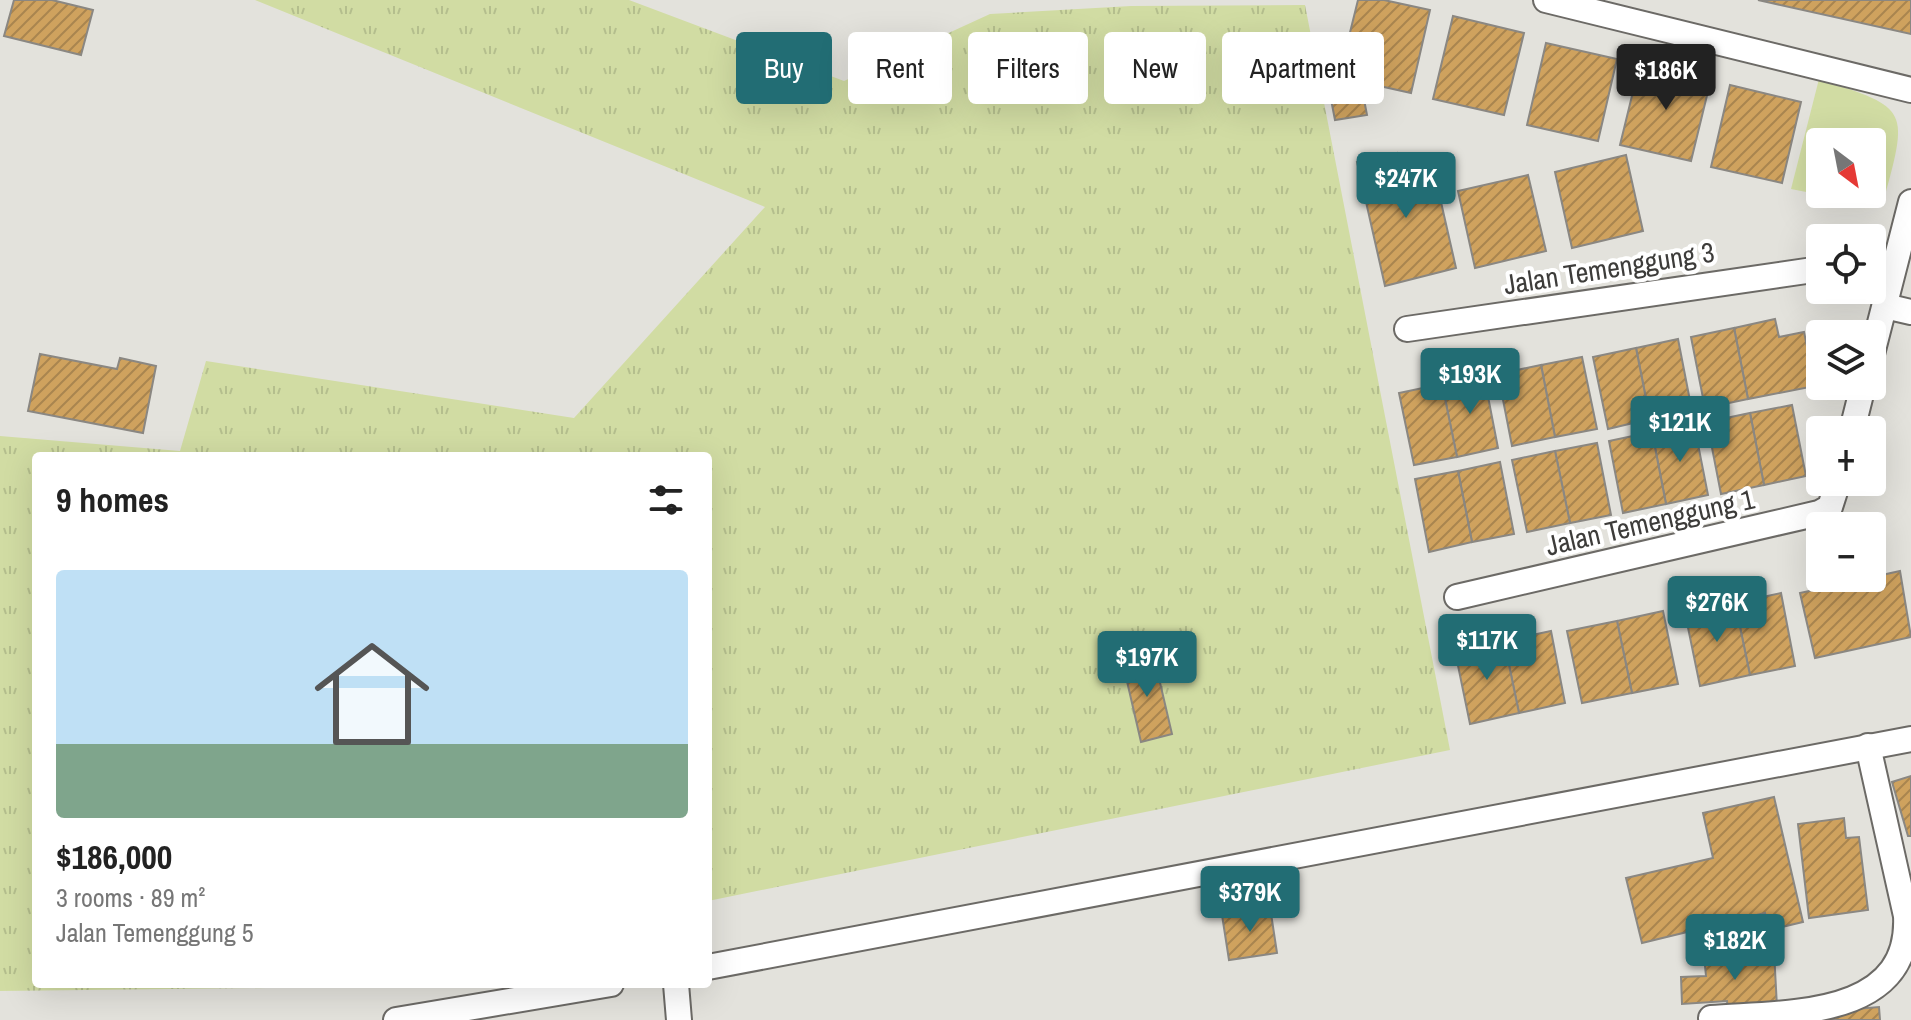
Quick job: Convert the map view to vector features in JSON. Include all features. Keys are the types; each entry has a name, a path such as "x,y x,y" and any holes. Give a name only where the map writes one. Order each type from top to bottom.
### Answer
{"street":[{"path":"1546,0 1911,90"},
{"path":"1886,264 1911,202"},
{"name":"Jalan Temenggung 3","path":"1407,329 1806,271"},
{"path":"1881,320 1885,306 1911,312"},
{"name":"Jalan Temenggung 1","path":"1457,597 1819,513 1830,507 1834,496"},
{"path":"712,966 1911,739"},
{"path":"1711,1018 1825,1009 1848,1002 1868,991 1900,961 1907,941 1906,916 1868,746"},
{"path":"396,1020 587,988"},
{"path":"676,988 679,1020"}],"green space":[{"path":"255,0 629,0 736,40 736,104 832,104 832,76 844,81 848,79 848,104 952,104 951,32 990,14 1131,6 1305,5 1310,32 1222,32 1222,104 1324,104 1450,750 712,900 712,452 32,452 32,988 266,988 0,991 0,436 180,451 206,361 574,418 765,207"},
{"path":"1819,79 1871,98 1886,107 1895,117 1898,131 1886,190 1886,128 1807,128"},
{"path":"1806,130 1806,192 1791,189"}],"building":[{"path":"14,0 52,0 93,10 81,55 4,36"},
{"path":"1358,0 1384,0 1430,10 1411,93 1384,87 1384,32 1350,32"},
{"path":"1758,0 1911,0 1911,34"},
{"path":"1453,16 1524,33 1504,115 1433,99"},
{"path":"1546,43 1617,59 1598,141 1527,125"},
{"path":"1640,63 1711,79 1691,161 1620,145"},
{"path":"1730,85 1801,102 1782,183 1711,167"},
{"path":"1332,104 1365,104 1367,115 1335,120"},
{"path":"1397,153 1402,175 1433,167 1456,268 1385,286 1357,162"},
{"path":"1626,155 1643,231 1572,248 1555,172"},
{"path":"1528,175 1546,251 1475,268 1458,191"},
{"path":"1775,319 1779,337 1804,332 1806,388 1748,399 1734,328"},
{"path":"1734,328 1748,399 1705,408 1691,337"},
{"path":"1678,339 1692,411 1650,419 1636,348"},
{"path":"1636,348 1650,419 1608,429 1593,357"},
{"path":"40,354 117,369 120,358 156,366 143,433 28,411"},
{"path":"1582,357 1597,429 1555,437 1541,365"},
{"path":"1541,365 1555,437 1512,446 1498,374"},
{"path":"1484,376 1498,448 1457,457 1442,384"},
{"path":"1442,384 1457,457 1414,465 1399,393"},
{"path":"1792,405 1806,476 1764,485 1750,413"},
{"path":"1750,413 1764,485 1721,494 1707,422"},
{"path":"1694,424 1708,495 1666,504 1652,432"},
{"path":"1652,432 1666,504 1623,513 1609,441"},
{"path":"1597,443 1611,515 1570,523 1555,451"},
{"path":"1555,451 1570,523 1527,532 1512,460"},
{"path":"1500,462 1514,534 1472,542 1458,471"},
{"path":"1458,471 1472,542 1429,552 1415,479"},
{"path":"1900,571 1911,637 1815,658 1800,593 1886,592 1886,574"},
{"path":"1781,593 1795,666 1750,675 1735,603"},
{"path":"1735,603 1750,675 1700,686 1685,613"},
{"path":"1663,611 1678,684 1632,693 1617,621"},
{"path":"1617,621 1632,693 1582,703 1567,631"},
{"path":"1551,631 1565,703 1519,713 1504,641"},
{"path":"1504,641 1519,713 1470,724 1455,651"},
{"path":"1154,657 1172,734 1141,742 1123,664"},
{"path":"1911,776 1911,836 1908,836 1892,782"},
{"path":"1774,797 1803,922 1769,930 1765,913 1642,943 1626,878 1713,858 1703,813"},
{"path":"1844,818 1846,838 1859,837 1868,910 1809,918 1798,824"},
{"path":"1270,907 1277,953 1229,960 1222,915"},
{"path":"1774,951 1777,1007 1728,1011 1727,1001 1682,1004 1681,977 1706,976 1704,956"},
{"path":"1879,1007 1880,1020 1831,1020 1831,1011"}]}
